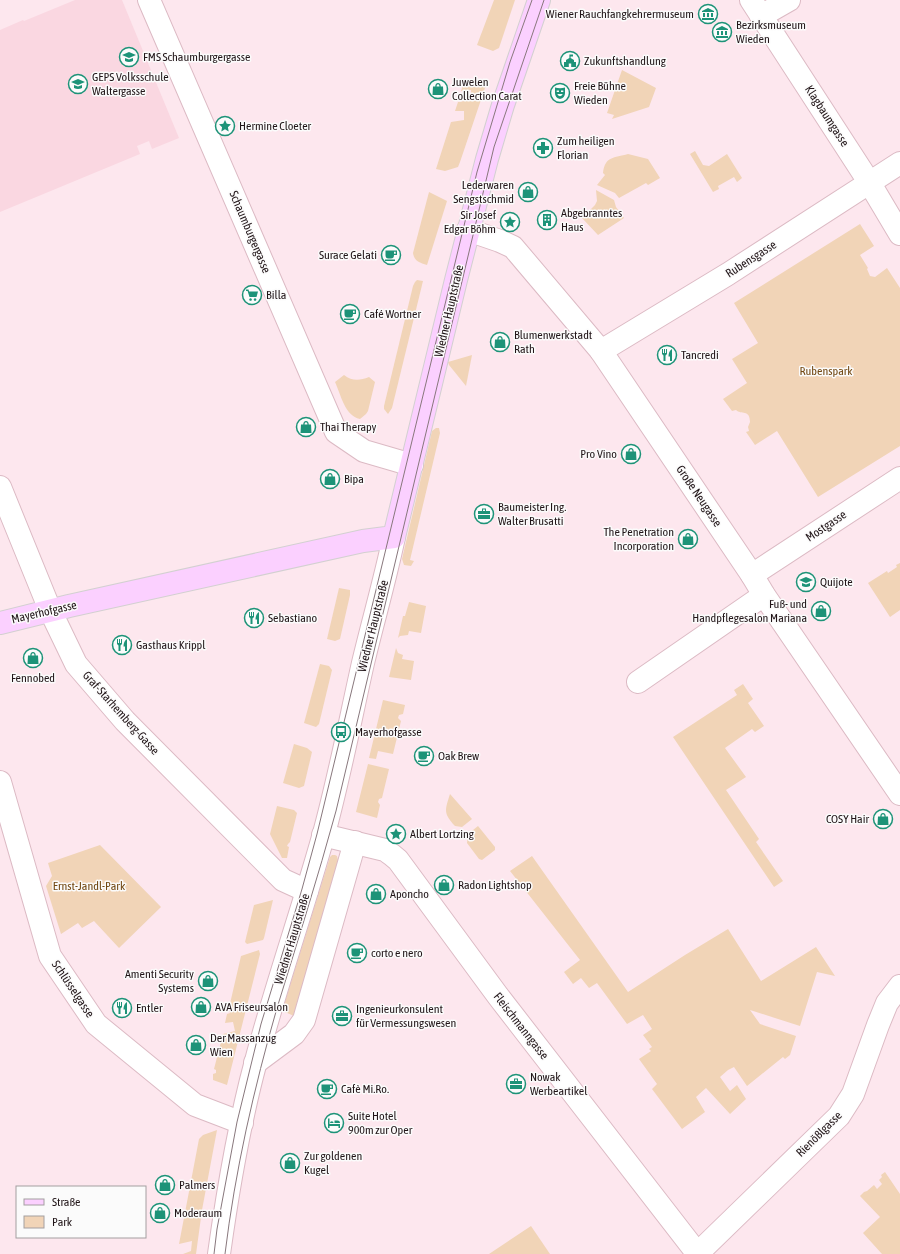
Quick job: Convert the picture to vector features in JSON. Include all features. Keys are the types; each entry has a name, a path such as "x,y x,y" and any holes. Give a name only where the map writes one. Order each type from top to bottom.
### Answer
{"main road":[{"name":"Wiedner Hauptstraße","path":"394,537 468,230 487,159 503,105 539,0"},
{"name":"Mayerhofgasse","path":"0,623 50,610 363,541 394,537"}],"street":[{"name":"Schaumburgergasse","path":"150,0 336,432 364,451 412,465"},
{"path":"756,8 789,0"},
{"name":"Klagbaumgasse","path":"756,8 870,182 900,234"},
{"name":"Rubensgasse","path":"601,351 728,274 900,163"},
{"name":"Große Neugasse","path":"468,230 513,247 601,351 752,575 764,596 900,794"},
{"name":"Mostgasse","path":"752,575 900,478"},
{"name":"Graf-Starhemberg-Gasse","path":"0,487 50,610 76,664 125,721 283,880 307,891"},
{"name":"Wiedner Hauptstraße","path":"219,1254 242,1123 256,1063 266,1024 323,835 387,572 394,537"},
{"path":"638,682 764,596"},
{"name":"Schlüsselgasse","path":"0,782 50,956 96,1024 195,1105 242,1123"},
{"name":"Fleischmanngasse","path":"323,835 385,850 392,854 402,865 498,996 697,1254"},
{"path":"256,1063 294,1034 304,1020 355,842"},
{"name":"Rienößlgasse","path":"697,1254 839,1116 853,1094 887,1003 900,986"}],"shaded area":[{"name":"GEPS Volksschule Waltergasse","path":"75,0 122,0 179,138 152,149 149,141 137,146 140,154 0,212 0,30"}],"green space":[{"path":"494,0 515,0 499,48 493,51 477,45"},
{"path":"622,70 656,88 649,107 612,119 614,115 607,113"},
{"path":"486,80 487,82 458,167 445,171 436,169 451,122 464,120 464,111 455,111 458,102 471,100 471,90 461,91 464,82"},
{"path":"695,151 703,165 709,166 727,154 742,178 737,182 734,177 718,186 719,189 713,192 690,154"},
{"path":"628,154 648,159 660,178 648,185 646,183 619,198 615,193 597,185 605,175 603,173 604,167 608,161 614,157"},
{"path":"596,190 614,200 616,207 624,218 598,235 582,218 597,201"},
{"path":"429,192 447,201 427,265 416,260 413,253"},
{"name":"Rubenspark","path":"860,224 874,246 860,255 868,268 867,269 870,276 875,277 887,268 900,288 900,446 818,497 777,431 755,445 746,432 749,431 749,415 736,410 732,411 723,399 747,383 732,359 758,343 734,303"},
{"path":"417,280 423,281 392,408 388,414 384,409 384,406 413,286"},
{"path":"472,355 466,386 448,362"},
{"path":"344,375 356,380 369,377 375,382 368,411 360,419 351,414 347,409 335,382"},
{"path":"439,428 440,433 410,560 414,561 411,566 404,565 402,559 432,431"},
{"path":"900,563 900,610 890,617 868,583 887,571 888,573"},
{"path":"339,588 350,590 350,595 340,639 335,641 327,639"},
{"path":"409,602 426,606 421,633 409,631 408,635 400,636 398,638 403,616 405,616"},
{"path":"396,648 398,653 403,655 402,659 414,661 411,680 389,677"},
{"path":"320,664 329,666 332,670 319,724 316,727 304,723"},
{"path":"743,684 753,699 748,703 764,726 755,732 752,729 725,748 746,777 726,790 759,839 756,842 783,881 774,887 673,737 737,695 734,690"},
{"path":"383,700 405,705 403,714 399,715 398,718 401,721 393,754 378,751 376,759 369,758"},
{"path":"294,744 307,748 312,752 304,786 299,788 283,783"},
{"path":"368,764 389,769 382,798 379,799 378,802 380,805 377,818 356,812"},
{"path":"450,794 472,819 462,827 455,826 448,818 446,808"},
{"path":"277,806 294,810 297,813 290,842 287,846 289,847 287,858 282,858 270,834"},
{"path":"478,826 495,847 495,850 482,860 479,859 467,843 468,834"},
{"name":"Ernst-Jandl-Park","path":"100,845 161,907 119,948 94,921 82,928 78,923 61,934 46,886 52,876 48,863"},
{"path":"332,855 337,856 338,860 298,1012 294,1016 285,1012 283,1008 330,857"},
{"path":"532,856 628,992 728,929 761,981 816,947 835,976 817,972 800,1026 750,1010 760,1024 796,1036 790,1055 785,1059 783,1057 747,1086 734,1067 728,1070 720,1077 730,1091 737,1085 746,1099 730,1114 706,1088 696,1097 705,1112 682,1129 652,1089 657,1084 639,1059 651,1051 649,1049 652,1047 643,1035 652,1029 643,1015 627,1024 597,983 589,988 581,978 573,984 564,972 580,960 510,871"},
{"path":"273,900 263,940 247,944 245,942 254,905"},
{"path":"259,950 260,954 227,1085 213,1080 213,1074 216,1073 216,1070 214,1069 223,1034 235,1031 233,1022 225,1023 227,1014 230,1013 229,1008 241,956"},
{"path":"217,1130 202,1210 196,1254 183,1254 191,1251 192,1241 179,1244 199,1139 203,1135"},
{"path":"885,1172 900,1194 900,1254 882,1254 863,1233 880,1217 860,1196 874,1185 877,1189 882,1184 879,1180 882,1177 881,1175"},
{"path":"531,1226 550,1254 489,1254"}],"tram line":[{"path":"214,1254 217,1229 237,1122 261,1024 317,834 477,172 510,62 532,0"},
{"path":"225,1254 234,1192 253,1099 277,1008 336,811 494,147 544,0"}],"place":[{"name":"Wiener Rauchfangkehrermuseum","path":"708,14"},
{"name":"Bezirksmuseum Wieden","path":"722,32"},
{"name":"FMS Schaumburgergasse","path":"129,57"},
{"name":"Zukunftshandlung","path":"570,61"},
{"name":"GEPS Volksschule Waltergasse","path":"78,84"},
{"name":"Juwelen Collection Carat","path":"438,89"},
{"name":"Freie Bühne Wieden","path":"560,93"},
{"name":"Hermine Cloeter","path":"225,126"},
{"name":"Zum heiligen Florian","path":"543,148"},
{"name":"Lederwaren Sengstschmid","path":"528,192"},
{"name":"Abgebranntes Haus","path":"547,220"},
{"name":"Sir Josef Edgar Böhm","path":"510,222"},
{"name":"Surace Gelati","path":"391,255"},
{"name":"Billa","path":"252,295"},
{"name":"Café Wortner","path":"350,314"},
{"name":"Blumenwerkstadt Rath","path":"500,342"},
{"name":"Tancredi","path":"667,355"},
{"name":"Thai Therapy","path":"306,427"},
{"name":"Pro Vino","path":"631,454"},
{"name":"Bipa","path":"330,479"},
{"name":"Baumeister Ing. Walter Brusatti","path":"484,514"},
{"name":"The Penetration Incorporation","path":"688,539"},
{"name":"Quijote","path":"806,582"},
{"name":"Fuß- und Handpflegesalon Mariana","path":"821,611"},
{"name":"Sebastiano","path":"254,618"},
{"name":"Gasthaus Krippl","path":"122,645"},
{"name":"Fennobed","path":"33,658"},
{"name":"Mayerhofgasse","path":"341,732"},
{"name":"Oak Brew","path":"424,756"},
{"name":"COSY Hair","path":"883,819"},
{"name":"Albert Lortzing","path":"396,834"},
{"name":"Radon Lightshop","path":"444,885"},
{"name":"Aponcho","path":"376,894"},
{"name":"corto e nero","path":"357,953"},
{"name":"Amenti Security Systems","path":"208,981"},
{"name":"AVA Friseursalon","path":"201,1007"},
{"name":"Entler","path":"122,1008"},
{"name":"Ingenieurkonsulent für Vermessungswesen","path":"342,1016"},
{"name":"Der Massanzug Wien","path":"196,1045"},
{"name":"Nowak Werbeartikel","path":"516,1084"},
{"name":"Cafè Mi.Ro.","path":"327,1089"},
{"name":"Suite Hotel 900m zur Oper","path":"334,1123"},
{"name":"Zur goldenen Kugel","path":"290,1163"},
{"name":"Palmers","path":"165,1185"},
{"name":"Moderaum","path":"160,1213"}]}
